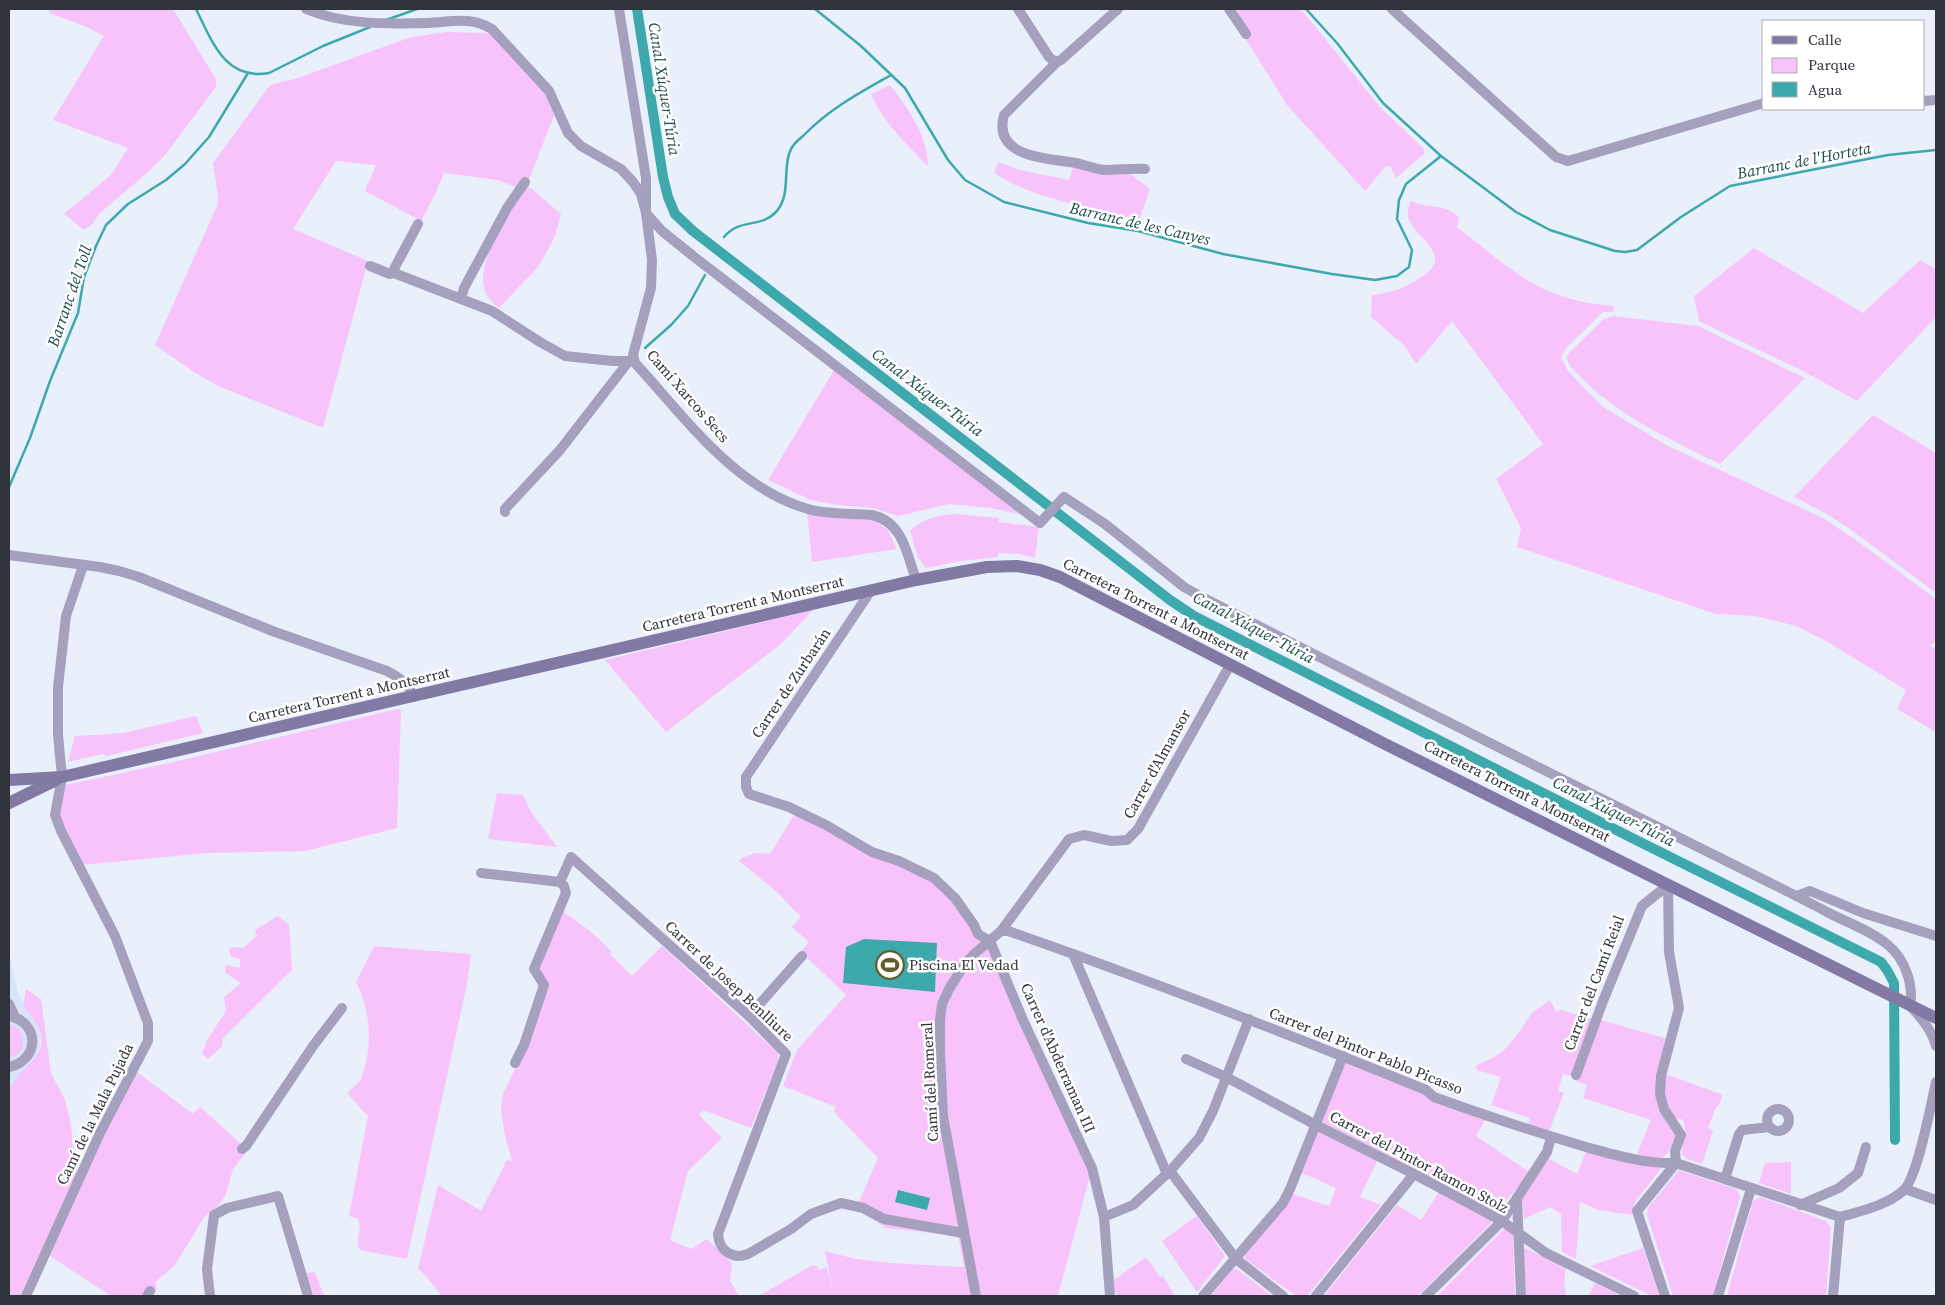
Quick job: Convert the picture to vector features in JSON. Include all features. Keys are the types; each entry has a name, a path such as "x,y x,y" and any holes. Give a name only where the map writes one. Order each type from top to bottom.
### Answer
{"main road":[{"name":"Carretera Torrent a Montserrat","path":"62,777 916,580 987,567 1017,566 1040,570 1081,586 1230,665 1908,1004"},
{"path":"9,780 62,777"},
{"path":"9,803 62,777"},
{"path":"1908,1004 1936,1018"}],"street":[{"name":"Camí Xarcos Secs","path":"306,9 327,16 377,23 430,23 464,20 482,23 492,29 549,91 568,132 581,146 620,169 633,182 641,194 646,213 652,260 651,288 631,360 635,362 729,465 765,490 792,504 810,510 872,515 883,518 890,523 901,536 916,580"},
{"path":"619,9 646,178 646,213 662,231 693,256 1040,522 1064,497 1105,524 1184,587 1200,596 1872,934 1893,948 1903,965 1911,985 1912,995 1908,1004 1922,1018 1934,1038 1936,1046"},
{"path":"1018,9 1049,57 1053,61 1058,61"},
{"path":"1118,9 1058,61 1004,115 1002,123 1007,141 1016,150 1027,155 1077,163 1103,170 1145,170"},
{"path":"1229,9 1246,34"},
{"path":"1392,9 1556,156 1568,161 1762,105"},
{"path":"461,299 464,288 507,208 526,182"},
{"path":"394,273 418,224"},
{"path":"370,266 390,274 394,273 492,311 564,356 584,359 631,360"},
{"path":"505,512 505,508 565,445 631,360"},
{"path":"9,555 119,571 139,577 275,632 387,671 401,678 410,686 414,697"},
{"name":"Camí de la Mala Pujada","path":"26,1296 100,1133 148,1040 148,1023 115,936 61,831 55,815 62,777 58,705 62,646 66,616 83,566"},
{"name":"Carrer de Zurbarán","path":"749,794 746,787 746,777 870,592"},
{"name":"Carrer d'Almansor","path":"990,941 1001,931 1068,839 1084,835 1111,841 1127,840 1138,829 1230,665"},
{"name":"Carrer d'Abderraman III","path":"749,794 789,807 826,825 872,852 899,861 934,878 955,898 978,934 990,941 1023,1020 1092,1168 1104,1217 1110,1296"},
{"name":"Carrer de Josep Benlliure","path":"560,882 571,857 749,1016 786,1054 718,1234 718,1241 728,1254 741,1257 791,1229 811,1214 841,1203 863,1208 884,1220 963,1233"},
{"path":"481,873 560,882 564,886 566,893 534,969 544,985 524,1045 515,1063"},
{"path":"1665,1296 1637,1212 1676,1163 1675,1151 1680,1135 1664,1110 1660,1094 1661,1076 1679,1008 1669,952 1668,885"},
{"name":"Carrer del Camí Reial","path":"1576,1075 1603,1001 1642,906 1668,885"},
{"path":"1797,896 1810,891 1863,913 1936,936"},
{"name":"Carrer del Pintor Pablo Picasso","path":"1001,931 1008,931 1073,954 1249,1019 1426,1090 1434,1097 1551,1137 1609,1153 1659,1164 1676,1163 1840,1218"},
{"name":"Camí del Romeral","path":"976,1296 943,1116 940,1020 942,1004 953,982 974,954 990,941"},
{"path":"1073,954 1169,1173 1236,1259 1283,1296"},
{"path":"749,1016 802,956"},
{"path":"9,1004 12,1017 28,1027 32,1042 28,1056 12,1066 9,1076"},
{"path":"242,1149 246,1146 313,1046 342,1008"},
{"path":"1104,1217 1133,1205 1169,1173 1199,1138 1213,1110 1249,1019"},
{"path":"1204,1296 1283,1203 1343,1056"},
{"name":"Carrer del Pintor Ramon Stolz","path":"1186,1059 1226,1077 1414,1174 1502,1221 1546,1252 1634,1296"},
{"path":"1833,1296 1840,1218 1889,1200 1904,1189 1914,1175 1936,1082"},
{"path":"1725,1178 1742,1130 1770,1127"},
{"path":"1426,1296 1502,1221 1547,1152 1551,1137"},
{"path":"1800,1204 1838,1188 1858,1173 1866,1147"},
{"path":"1316,1296 1414,1174"},
{"path":"1718,1296 1752,1189"},
{"path":"1904,1189 1936,1200"},
{"path":"210,1296 207,1269 214,1216 227,1208 278,1196 308,1296"},
{"path":"1516,1197 1521,1296"}],"shaded area":[{"path":"9,954 18,993 23,1005 37,1026 41,1039 35,1060 14,1081 9,1093"}],"green space":[{"path":"50,9 173,9 216,79 216,87 165,155 100,213 92,224 84,230 64,214 112,174 128,148 53,120 104,36 85,26 49,13"},
{"path":"1232,9 1301,9 1381,108 1424,149 1424,154 1396,178 1390,166 1386,166 1365,191 1287,105 1245,38"},
{"path":"446,32 490,33 544,93 554,115 529,180 518,188 498,180 444,173 421,221 365,191 376,165 336,161 293,229 368,261 323,428 218,386 155,345 217,206 218,198 213,163 270,85 298,78 411,37"},
{"path":"890,85 904,103 921,133 925,144 928,166 889,124 871,94"},
{"path":"999,125 1016,145 1081,167 1130,174 1150,189 1139,220 1083,207 1026,190 994,173 998,162 1020,170 1069,180 1073,168 1038,162 1015,154 1006,147 1001,138"},
{"path":"527,185 561,214 555,236 539,266 499,308 488,297 484,285 484,270 494,239"},
{"path":"1411,201 1417,204 1440,207 1452,212 1459,217 1457,227 1513,270 1541,288 1572,299 1614,306 1613,312 1603,312 1567,347 1561,357 1568,371 1603,407 1666,445 1823,518 1936,599 1936,640 1931,646 1936,649 1936,732 1897,709 1906,690 1826,641 1796,626 1755,616 1716,614 1517,547 1521,528 1496,479 1543,444 1452,321 1416,364 1405,346 1371,317 1372,295 1397,290 1409,285 1432,267 1435,258 1432,249 1411,223 1408,213"},
{"path":"1754,248 1863,313 1920,260 1936,269 1936,317 1857,401 1803,371 1699,321 1694,296"},
{"path":"1613,316 1698,326 1805,378 1720,464 1664,436 1627,414 1593,389 1570,366 1567,355 1604,319"},
{"path":"834,370 1020,514 991,508 949,504 898,516 873,508 837,505 811,500 768,480"},
{"path":"1873,415 1936,453 1936,593 1850,529 1794,497"},
{"path":"807,512 874,521 887,529 897,549 812,562"},
{"path":"954,514 999,518 999,522 1039,527 1035,558 1019,554 998,553 998,557 961,561 926,568 918,558 910,531 930,518"},
{"path":"813,610 780,645 666,732 605,660"},
{"path":"400,709 401,712 397,828 305,851 208,853 81,865 60,824 59,810 65,785 174,762"},
{"path":"196,716 203,733 107,756 103,754 68,762 75,736 124,733"},
{"path":"497,793 523,795 531,812 557,847 488,839"},
{"path":"796,812 934,878 990,941 1092,1168 1058,1296 758,1296 813,1265 817,1266 819,1270 826,1267 832,1286 825,1251 856,1259 964,1267 958,1236 886,1228 856,1209 878,1158 834,1112 836,1107 783,1086 797,1050 846,995 801,952 809,942 792,927 801,917 777,892 739,861 755,853 770,854"},
{"path":"562,911 589,930 612,952 610,954 632,976 662,946 778,1053 778,1061 751,1128 703,1110 699,1115 722,1138 688,1171 670,1240 691,1249 707,1239 732,1263 730,1281 739,1296 442,1296 418,1269 438,1185 481,1211 507,1160 512,1161 505,1136 501,1110 503,1094 516,1067 547,987 539,969"},
{"path":"278,916 289,925 292,970 223,1038 222,1046 208,1059 202,1054 207,1040 226,1011 224,997 241,983 225,973 226,965 240,968 240,959 232,957 228,950 233,947 243,948 257,936 255,930"},
{"path":"374,946 471,954 467,984 407,1259 360,1250 358,1247 360,1227 358,1219 349,1216 368,1116 347,1093 361,1079 369,1043 365,1005 356,982"},
{"path":"26,989 41,999 51,1073 65,1100 70,1120 77,1175 20,1296 9,1296 9,1093 15,1081 37,1055 41,1042 41,1034 37,1025 23,1005"},
{"path":"1550,1000 1556,1011 1561,1010 1593,1019 1573,1076 1563,1074 1558,1091 1564,1093 1549,1131 1528,1124 1530,1118 1491,1105 1501,1077 1477,1070 1475,1066 1504,1050 1532,1013"},
{"path":"1597,1019 1668,1039 1657,1096 1661,1113 1673,1125 1676,1133 1669,1151 1662,1157 1654,1158 1637,1154 1651,1120 1583,1098 1587,1085 1576,1081"},
{"path":"9,1024 20,1031 23,1041 20,1052 9,1058"},
{"path":"1345,1060 1487,1117 1476,1136 1531,1173 1496,1212 1324,1123 1322,1121"},
{"path":"137,1072 193,1114 200,1107 248,1150 233,1169 226,1194 218,1206 205,1216 174,1266 155,1282 157,1290 153,1296 111,1296 50,1256 90,1162"},
{"path":"1663,1073 1723,1095 1708,1128 1713,1131 1702,1164 1687,1159 1682,1154 1685,1133 1683,1120 1677,1118 1676,1120 1663,1105"},
{"path":"1318,1131 1377,1161 1360,1197 1381,1205 1307,1296 1296,1296 1245,1259 1245,1255 1293,1194 1329,1206 1336,1188 1302,1173"},
{"path":"1587,1149 1661,1167 1661,1169 1636,1200 1632,1215 1598,1210 1580,1202 1576,1259 1562,1252 1561,1214 1550,1207 1524,1219 1522,1197 1546,1157 1577,1174"},
{"path":"1791,1162 1791,1194 1759,1183 1765,1163"},
{"path":"1679,1170 1736,1189 1740,1196 1713,1296 1673,1296 1647,1215 1648,1208"},
{"path":"1439,1192 1491,1219 1491,1223 1418,1296 1324,1296 1397,1205 1421,1220"},
{"path":"1760,1197 1826,1221 1831,1228 1826,1296 1727,1296 1753,1201"},
{"path":"1197,1216 1225,1256 1197,1292 1162,1241"},
{"path":"1506,1227 1513,1232 1515,1296 1437,1296"},
{"path":"1526,1248 1566,1269 1564,1282 1566,1296 1526,1296 1524,1250"},
{"path":"1643,1248 1659,1295 1652,1296 1590,1266"},
{"path":"1146,1257 1160,1277 1163,1276 1175,1296 1118,1296 1110,1283"},
{"path":"1235,1269 1272,1296 1210,1296 1232,1270"},
{"path":"315,1272 324,1296 314,1296 306,1273"},
{"path":"1595,1283 1621,1296 1588,1296"}],"water":[{"name":"Piscina El Vedad","path":"864,939 937,943 935,992 843,983 846,947"},
{"path":"898,1190 930,1198 927,1210 895,1202"}],"waterway":[{"name":"Barranc de les Canyes","path":"196,9 208,34 222,56 241,71 254,74 269,73 323,46 370,27"},
{"name":"Barranc de les Canyes","path":"386,20 417,9"},
{"name":"Canal Xúquer-Túria","path":"637,9 663,177 668,197 675,214 693,231 1170,600 1194,616 1881,962 1894,983 1895,1140"},
{"name":"Barranc de les Canyes","path":"815,9 861,46 905,88 948,160 965,180 1004,202 1088,223 1138,231 1223,254 1332,274 1375,280 1397,276 1409,267 1412,250 1397,219 1399,200 1406,184 1441,156"},
{"name":"Barranc de l'Horteta","path":"1306,9 1337,43 1383,103 1441,156 1516,212 1550,230 1615,251 1637,250 1681,217 1730,186 1888,155 1936,150"},
{"name":"Barranc del Toll","path":"9,487 78,313 84,277 106,225 128,204 166,180 185,164 209,137 248,73"},
{"path":"724,237 737,227 769,218 775,213 783,200 787,161 794,144 834,110 891,75"},
{"path":"645,348 671,325 688,306 705,275"}],"place":[{"name":"Piscina El Vedad","path":"890,965"}]}
